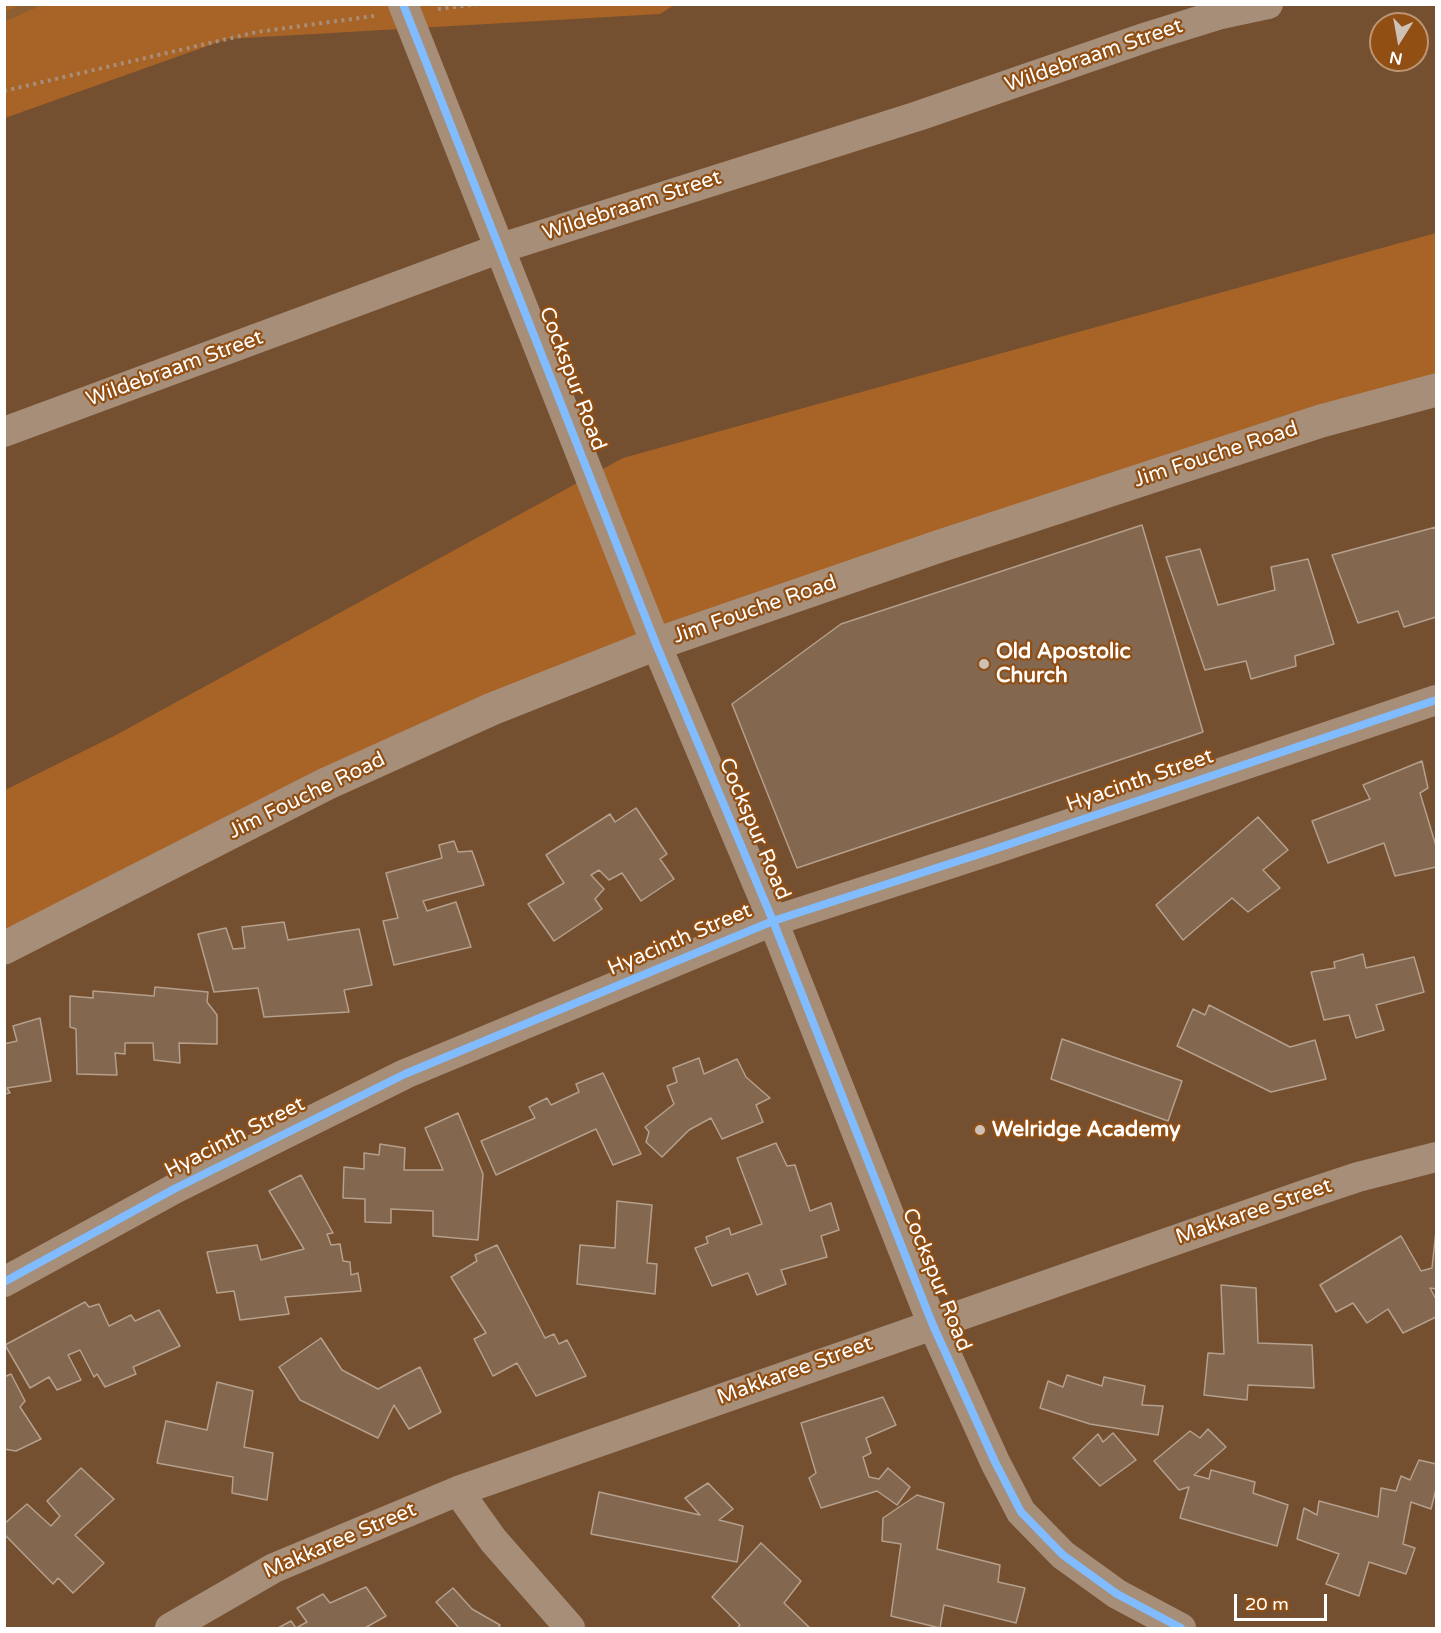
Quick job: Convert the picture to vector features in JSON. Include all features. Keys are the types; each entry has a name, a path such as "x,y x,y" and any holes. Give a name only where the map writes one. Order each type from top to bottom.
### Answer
{"street":[{"name":"Wildebraam Street","path":"4,432 501,248 918,116 1147,37 1221,14 1268,4"},
{"name":"Cockspur Road","path":"404,8 656,644 773,921 932,1323 994,1462 1021,1512 1063,1555 1117,1594 1180,1629"},
{"name":"Jim Fouche Road","path":"4,948 326,784 492,709 656,644 926,551 1321,421 1437,390"},
{"name":"Hyacinth Street","path":"4,1282 174,1189 405,1074 773,921 1437,700"},
{"name":"Makkaree Street","path":"170,1629 274,1568 458,1491 932,1323 1358,1177 1437,1157"},
{"path":"458,1491 494,1540 570,1629"}],"path":[{"path":"4,91 257,32 404,8 479,4"}],"shaded area":[{"path":"4,5 674,5 660,14 227,39 5,118"},
{"path":"1436,233 1436,387 656,644 5,942 5,790 116,735 623,458"}],"building":[{"name":"Old Apostolic Church","path":"1142,525 1203,732 797,868 732,704 841,624"},
{"path":"1436,527 1436,617 1404,627 1398,611 1358,623 1332,555"},
{"path":"1200,549 1218,605 1275,590 1271,567 1308,559 1334,644 1295,656 1296,666 1251,679 1246,661 1205,670 1166,557"},
{"path":"1422,761 1428,788 1420,793 1436,846 1436,867 1395,876 1384,843 1328,863 1312,821 1370,799 1363,785"},
{"path":"636,808 667,854 660,859 674,879 641,901 622,873 609,880 599,870 591,875 604,889 595,899 602,909 554,941 528,904 564,883 546,855 610,814 615,822"},
{"path":"1258,817 1288,850 1263,870 1280,888 1248,912 1232,898 1183,940 1156,905"},
{"path":"454,841 458,852 472,851 484,885 423,901 427,911 456,902 471,947 394,965 383,921 398,918 386,873 442,858 439,845"},
{"path":"284,922 288,940 359,929 372,985 344,990 349,1012 264,1017 258,988 214,992 198,934 226,928 233,949 245,948 242,927"},
{"path":"1363,954 1366,968 1414,957 1424,992 1376,1005 1384,1030 1356,1038 1349,1015 1324,1020 1311,972 1335,968 1334,962"},
{"path":"155,987 208,992 207,1002 217,1015 217,1044 179,1043 180,1063 154,1060 153,1043 125,1043 125,1054 115,1053 117,1075 77,1074 76,1029 70,1027 70,996 93,998 93,991 154,996"},
{"path":"1209,1005 1290,1047 1315,1040 1326,1079 1271,1092 1177,1046 1193,1009 1205,1015"},
{"path":"40,1018 51,1081 7,1088 10,1093 4,1094 4,1044 17,1041 13,1026"},
{"path":"1062,1039 1182,1081 1168,1121 1051,1079"},
{"path":"699,1058 704,1074 737,1059 746,1077 770,1098 756,1105 763,1122 722,1139 711,1118 689,1130 662,1157 646,1142 649,1132 645,1127 674,1104 667,1086 677,1082 673,1068"},
{"path":"603,1073 641,1154 613,1165 596,1129 496,1175 481,1141 535,1118 529,1107 547,1098 551,1105 579,1092 576,1084"},
{"path":"458,1113 483,1174 478,1240 433,1236 433,1211 391,1209 391,1223 365,1222 365,1199 343,1198 344,1167 364,1169 364,1153 379,1155 380,1144 405,1148 404,1170 443,1170 425,1128"},
{"path":"776,1143 787,1166 795,1165 810,1211 831,1203 839,1230 821,1236 827,1257 781,1270 786,1284 757,1295 748,1273 712,1286 695,1248 708,1243 706,1237 729,1228 731,1235 762,1224 737,1158"},
{"path":"301,1175 333,1233 327,1234 331,1245 340,1244 343,1261 350,1262 351,1275 358,1273 361,1291 285,1297 289,1314 240,1320 234,1291 217,1293 207,1252 257,1245 261,1260 304,1249 269,1191"},
{"path":"617,1201 652,1205 647,1263 657,1264 655,1294 577,1284 580,1245 615,1248"},
{"path":"1436,1231 1436,1289 1430,1288 1436,1299 1436,1317 1403,1333 1388,1309 1367,1323 1353,1303 1336,1312 1320,1285 1401,1236 1421,1271 1432,1268"},
{"path":"497,1245 545,1338 554,1334 559,1344 567,1340 586,1376 536,1396 517,1363 493,1376 474,1339 486,1333 451,1277 477,1261 475,1255"},
{"path":"1221,1285 1256,1288 1258,1343 1312,1345 1314,1388 1248,1385 1247,1400 1204,1395 1208,1353 1224,1354"},
{"path":"85,1302 89,1307 99,1304 109,1326 131,1315 135,1321 159,1310 180,1346 133,1367 136,1374 105,1387 97,1374 94,1377 80,1350 68,1355 81,1380 57,1390 49,1377 30,1388 5,1345"},
{"path":"321,1338 342,1370 378,1389 420,1367 441,1412 409,1429 394,1405 378,1438 300,1400 279,1367"},
{"path":"11,1374 25,1401 20,1407 41,1439 16,1451 4,1449 4,1377"},
{"path":"1067,1375 1102,1386 1104,1377 1145,1386 1142,1405 1163,1406 1158,1435 1090,1424 1040,1408 1048,1381 1063,1387"},
{"path":"217,1382 253,1391 244,1447 273,1453 267,1500 232,1493 233,1477 157,1463 166,1421 207,1430"},
{"path":"883,1397 896,1425 866,1438 871,1453 863,1457 869,1477 879,1479 888,1468 910,1487 897,1505 877,1491 821,1508 809,1478 816,1473 801,1423"},
{"path":"1208,1429 1226,1447 1194,1475 1209,1479 1211,1470 1255,1482 1253,1493 1288,1505 1277,1546 1180,1518 1189,1487 1179,1490 1154,1461 1190,1431 1200,1438"},
{"path":"1113,1433 1136,1460 1100,1486 1073,1458 1098,1434 1103,1442"},
{"path":"1419,1460 1436,1464 1436,1489 1431,1509 1411,1502 1403,1544 1415,1548 1406,1574 1369,1562 1359,1596 1326,1584 1339,1554 1297,1539 1304,1508 1317,1515 1319,1501 1378,1517 1381,1488 1396,1491 1401,1476 1410,1480"},
{"path":"81,1468 114,1499 75,1535 104,1563 73,1593 58,1578 53,1584 4,1534 4,1524 27,1504 51,1526 60,1516 47,1501"},
{"path":"708,1483 733,1509 719,1520 743,1526 737,1562 591,1534 599,1492 700,1515 685,1498"},
{"path":"917,1495 944,1503 937,1549 1000,1565 998,1582 1025,1588 1016,1623 944,1605 940,1628 891,1616 901,1544 882,1541 883,1518"},
{"path":"761,1543 801,1581 784,1603 810,1628 737,1628 740,1625 712,1597"},
{"path":"366,1587 386,1616 365,1628 296,1628 307,1622 297,1608 323,1594 330,1603"},
{"path":"453,1588 472,1609 500,1625 498,1628 459,1628 436,1602"},
{"path":"291,1621 296,1628 278,1628"}],"waterway":[{"path":"4,17 33,4"}],"cycle path":[{"path":"403,4 656,644 773,921 932,1323 995,1462 1021,1512 1063,1555 1117,1594 1181,1628"},
{"path":"4,1282 174,1189 405,1074 773,921 992,850 1436,700"}],"place":[{"name":"Old Apostolic Church","path":"984,664"},
{"name":"Welridge Academy","path":"980,1130"}]}
